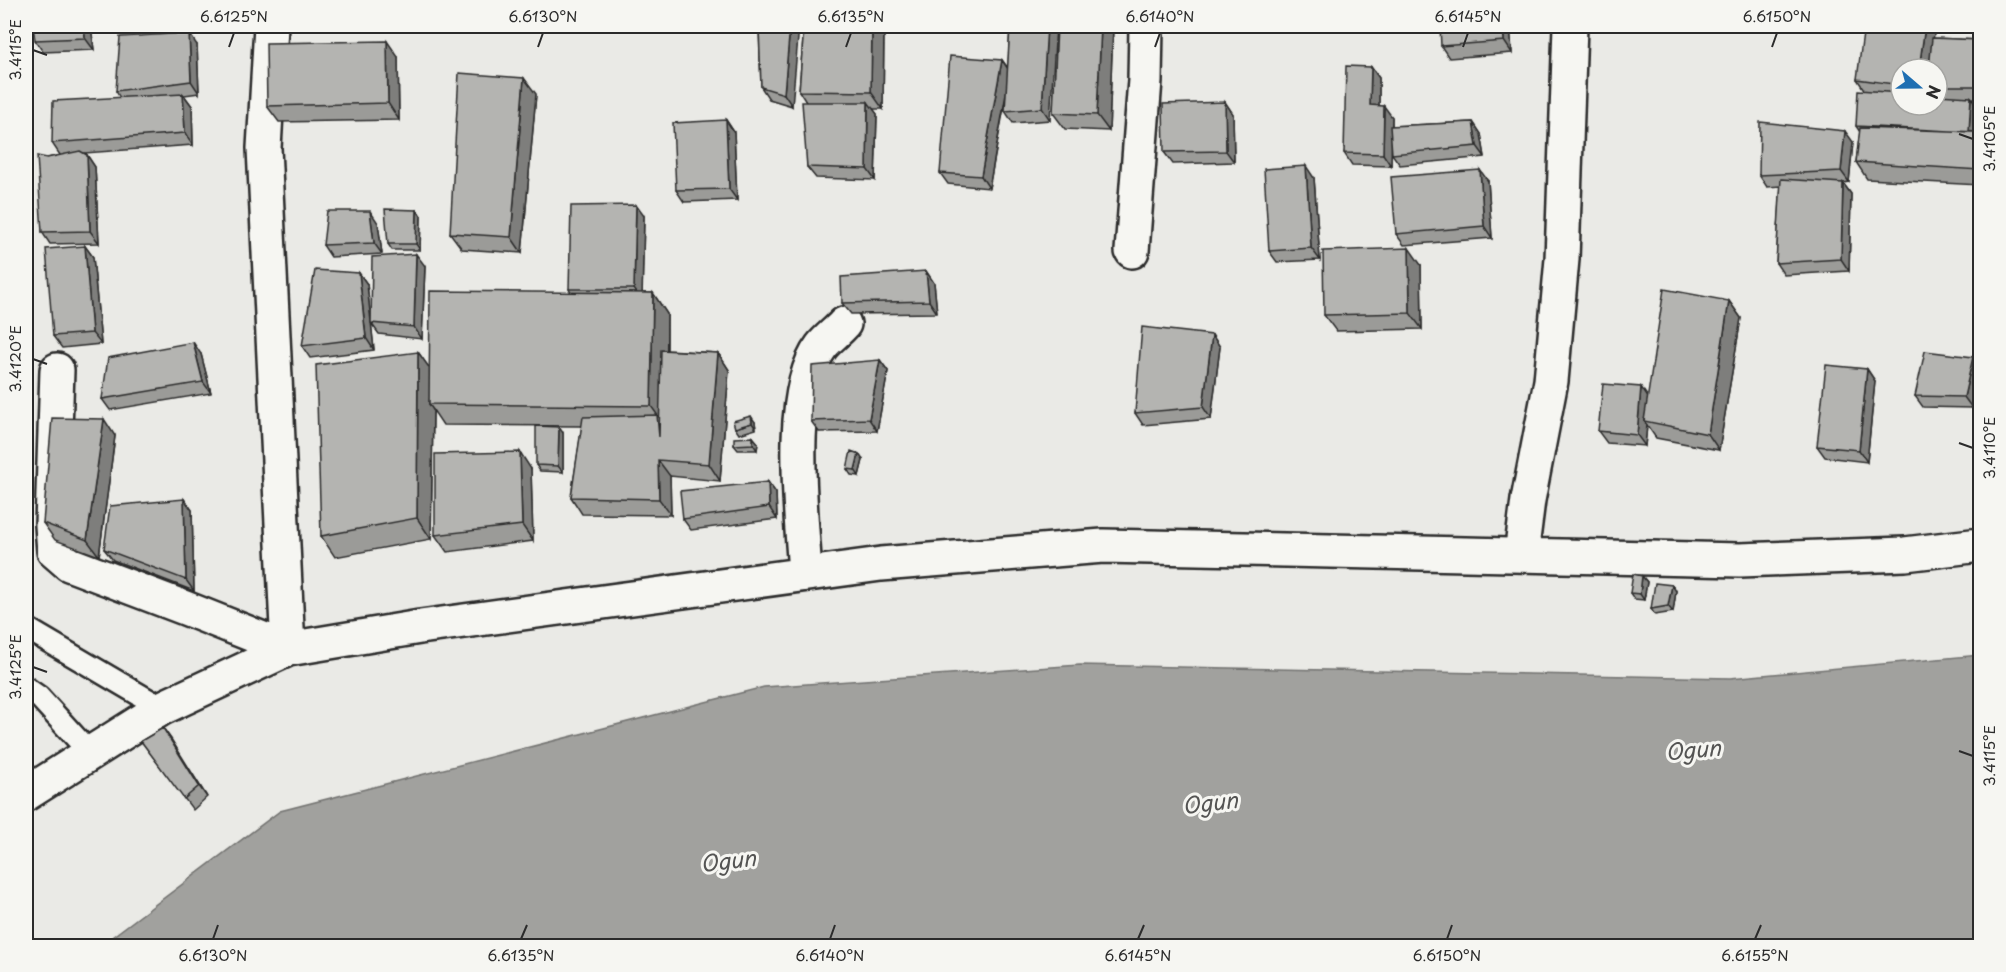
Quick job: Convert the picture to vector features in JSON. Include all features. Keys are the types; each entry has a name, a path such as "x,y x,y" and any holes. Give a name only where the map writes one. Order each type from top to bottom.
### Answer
{"street":[{"path":"271,26 264,148 288,649"},
{"path":"1132,251 1145,80 1146,26"},
{"path":"1521,555 1528,500 1552,370 1562,259 1570,26"},
{"path":"805,574 799,445 802,399 811,365 821,347 844,324"},
{"path":"57,370 52,525 54,551 69,564 288,649"},
{"path":"26,794 162,708 288,649 420,627 881,564 1103,546 1740,560 1905,554 1980,545"}],"lane":[{"path":"26,628 162,708"},
{"path":"26,688 39,697 90,753"}],"water":[{"name":"Ogun","path":"1980,655 1980,946 100,946 280,811 764,687 1080,665 1730,678"}],"building":[{"path":"33,26 84,26 85,38 35,40"},
{"path":"759,26 790,26 784,94 761,87"},
{"path":"804,26 872,26 871,92 799,91"},
{"path":"1010,26 1047,26 1042,108 1005,111"},
{"path":"1057,26 1101,26 1097,115 1053,113"},
{"path":"1440,26 1503,26 1504,41 1441,46"},
{"path":"1864,26 1925,26 1921,57 1889,57 1889,83 1857,79"},
{"path":"189,33 191,81 116,91 120,37"},
{"path":"1932,38 1980,40 1980,86 1949,86 1949,57 1930,57"},
{"path":"387,41 388,103 267,106 266,43"},
{"path":"950,56 1002,60 981,176 940,173"},
{"path":"1346,66 1371,67 1370,105 1384,106 1383,154 1344,153"},
{"path":"459,73 524,78 511,237 450,233"},
{"path":"1858,90 1889,92 1889,117 1949,117 1949,96 1971,97 1969,132 1856,126"},
{"path":"183,94 185,133 52,143 53,101"},
{"path":"802,102 868,102 867,169 807,167"},
{"path":"1225,102 1226,151 1164,152 1163,104"},
{"path":"726,120 729,189 676,190 673,123"},
{"path":"1473,122 1477,146 1392,154 1390,126"},
{"path":"1760,122 1845,131 1841,171 1759,175"},
{"path":"1860,128 1980,132 1980,170 1856,162"},
{"path":"80,151 87,155 90,231 42,232 37,156 47,158"},
{"path":"1306,166 1311,248 1269,251 1264,169"},
{"path":"1480,170 1484,226 1396,234 1391,177"},
{"path":"1781,179 1843,183 1841,259 1776,263"},
{"path":"636,205 634,289 569,289 571,206"},
{"path":"385,209 417,210 416,244 388,244"},
{"path":"327,211 370,211 374,243 323,245"},
{"path":"85,246 92,333 53,336 46,249"},
{"path":"1409,248 1410,313 1324,315 1323,251"},
{"path":"416,254 414,327 371,323 372,257"},
{"path":"315,270 359,273 366,338 302,346"},
{"path":"926,271 929,301 842,303 841,277"},
{"path":"1664,289 1729,301 1708,434 1644,421"},
{"path":"430,291 653,293 651,406 429,404"},
{"path":"1142,327 1212,335 1203,407 1135,413"},
{"path":"193,342 203,382 102,399 108,358"},
{"path":"661,350 718,353 709,464 658,460 659,499 571,497 583,417 657,415 659,437"},
{"path":"1925,351 1973,357 1964,397 1915,396"},
{"path":"418,352 417,518 321,536 316,365"},
{"path":"880,360 869,419 811,421 812,366"},
{"path":"1826,365 1867,369 1859,450 1817,446"},
{"path":"1603,384 1641,387 1637,435 1598,431"},
{"path":"751,416 752,423 735,428 733,421"},
{"path":"52,418 104,419 87,540 43,523"},
{"path":"536,426 559,427 558,466 536,465"},
{"path":"753,437 753,444 734,445 734,438"},
{"path":"851,451 859,454 855,470 847,469"},
{"path":"520,452 522,525 435,535 435,454"},
{"path":"768,482 769,507 683,519 680,491"},
{"path":"184,499 186,580 104,549 110,506"},
{"path":"1633,574 1642,576 1640,594 1630,593"},
{"path":"1655,583 1672,585 1668,606 1651,609"},
{"path":"163,728 199,786 184,799 141,741"}]}
